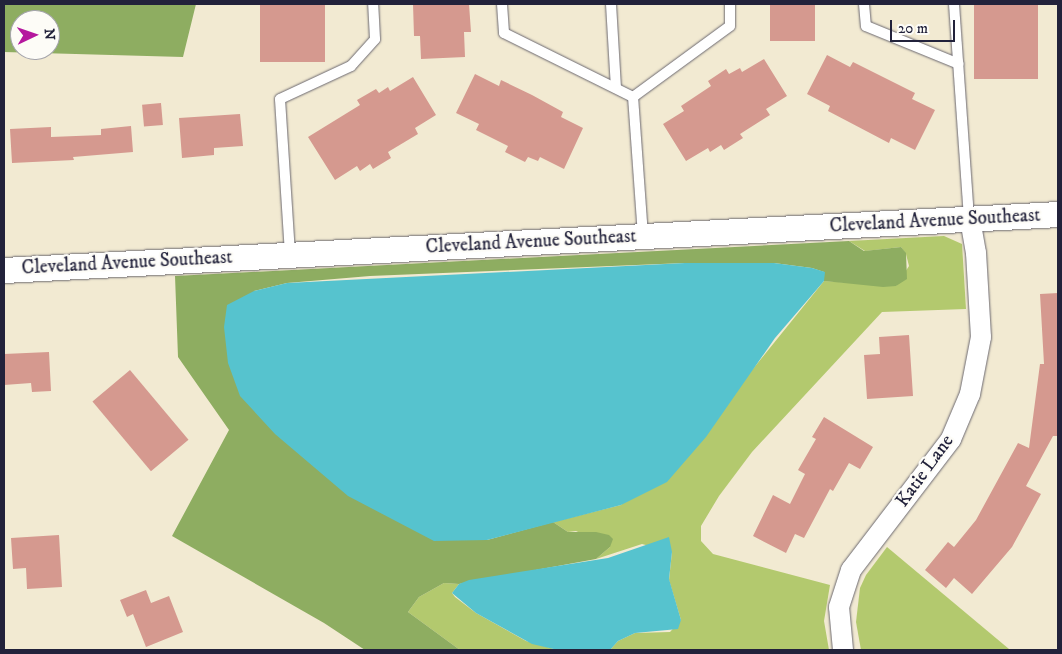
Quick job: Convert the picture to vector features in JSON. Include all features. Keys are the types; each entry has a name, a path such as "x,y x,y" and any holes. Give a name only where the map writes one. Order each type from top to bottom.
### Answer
{"street":[{"name":"Cleveland Avenue Southeast","path":"4,270 1058,214"},
{"name":"Katie Lane","path":"843,650 839,607 851,570 951,439 970,394 981,337 976,253 970,219"}],"lane":[{"path":"290,254 280,99 351,66 375,39 373,4"},
{"path":"502,4 504,33 633,97"},
{"path":"611,4 616,88"},
{"path":"633,97 730,26 730,4"},
{"path":"864,4 866,26 959,64"},
{"path":"954,4 970,219"},
{"path":"633,97 644,236"}],"green space":[{"path":"4,4 196,4 183,57 60,54 60,10 10,10 10,52 4,52"},
{"path":"944,236 962,244 966,309 882,312 752,452 719,496 701,526 701,541 713,554 830,585 824,621 829,650 610,650 618,641 635,633 670,632 681,620 669,580 672,552 642,544 596,559 610,547 576,531 568,532 553,522 621,505 740,385 824,281 896,286 909,266 906,254 901,247 865,251 849,241"},
{"path":"849,241 864,251 901,247 906,253 907,279 896,286 883,287 824,281 824,272 812,268 774,263 685,263 370,276 287,283 254,291 487,540 553,522 568,532 596,532 609,535 613,539 610,547 596,559 459,584 444,583 419,597 408,612 460,650 365,650 324,623 172,536 229,430 178,357 175,276"},
{"path":"887,547 1009,649 861,650 856,622 860,588 866,575"},
{"path":"444,583 459,584 452,593 476,613 526,641 558,650 460,650 408,612 419,597"}],"water":[{"path":"685,263 774,263 812,268 825,272 824,281 775,338 706,437 667,482 621,505 487,540 434,541 348,496 275,434 240,396 228,363 224,327 227,305 254,291 287,283"},
{"path":"669,537 672,552 669,579 681,620 678,629 635,633 618,641 610,650 558,650 532,644 476,613 452,593 459,584 469,580 608,558"}],"building":[{"path":"260,4 325,4 325,62 260,62"},
{"path":"413,4 469,4 471,32 464,32 465,57 421,59 420,36 414,36"},
{"path":"770,4 815,4 815,41 770,41"},
{"path":"974,4 1038,4 1038,79 974,79"},
{"path":"827,55 850,67 853,62 915,93 912,99 935,110 915,150 891,138 889,143 828,111 830,106 807,94"},
{"path":"764,59 787,96 766,109 770,115 740,134 743,138 724,150 721,145 710,152 708,148 686,161 663,124 684,111 681,106 711,86 708,81 726,69 729,74 740,68 742,72"},
{"path":"475,74 499,86 501,80 532,95 563,112 561,117 583,128 564,169 540,157 538,161 528,157 525,162 505,152 508,146 476,130 479,124 456,113"},
{"path":"413,77 436,115 415,128 418,134 388,152 391,158 373,169 370,164 360,171 357,166 335,180 308,137 360,105 357,100 376,89 379,93 388,87 390,91"},
{"path":"161,103 163,125 144,127 142,105"},
{"path":"240,114 243,146 214,148 214,155 182,158 179,118"},
{"path":"131,126 133,152 73,157 74,160 12,163 10,129 51,127 51,137 101,135 101,129"},
{"path":"1058,293 1058,436 1053,436 1026,486 1041,494 1012,547 972,594 954,578 946,588 925,570 948,542 954,547 976,520 1018,443 1029,448 1040,364 1044,364 1040,294"},
{"path":"909,335 913,396 867,399 864,355 880,354 879,337"},
{"path":"49,352 51,391 32,392 31,383 4,385 4,354"},
{"path":"130,370 188,440 151,471 92,401"},
{"path":"824,417 873,447 860,469 849,463 833,491 830,489 804,538 795,534 786,553 753,536 773,495 790,504 805,474 798,470 816,439 812,437"},
{"path":"59,535 62,587 27,589 26,568 13,569 11,538"},
{"path":"146,590 151,603 169,596 183,632 146,647 133,614 127,617 120,600"}]}
